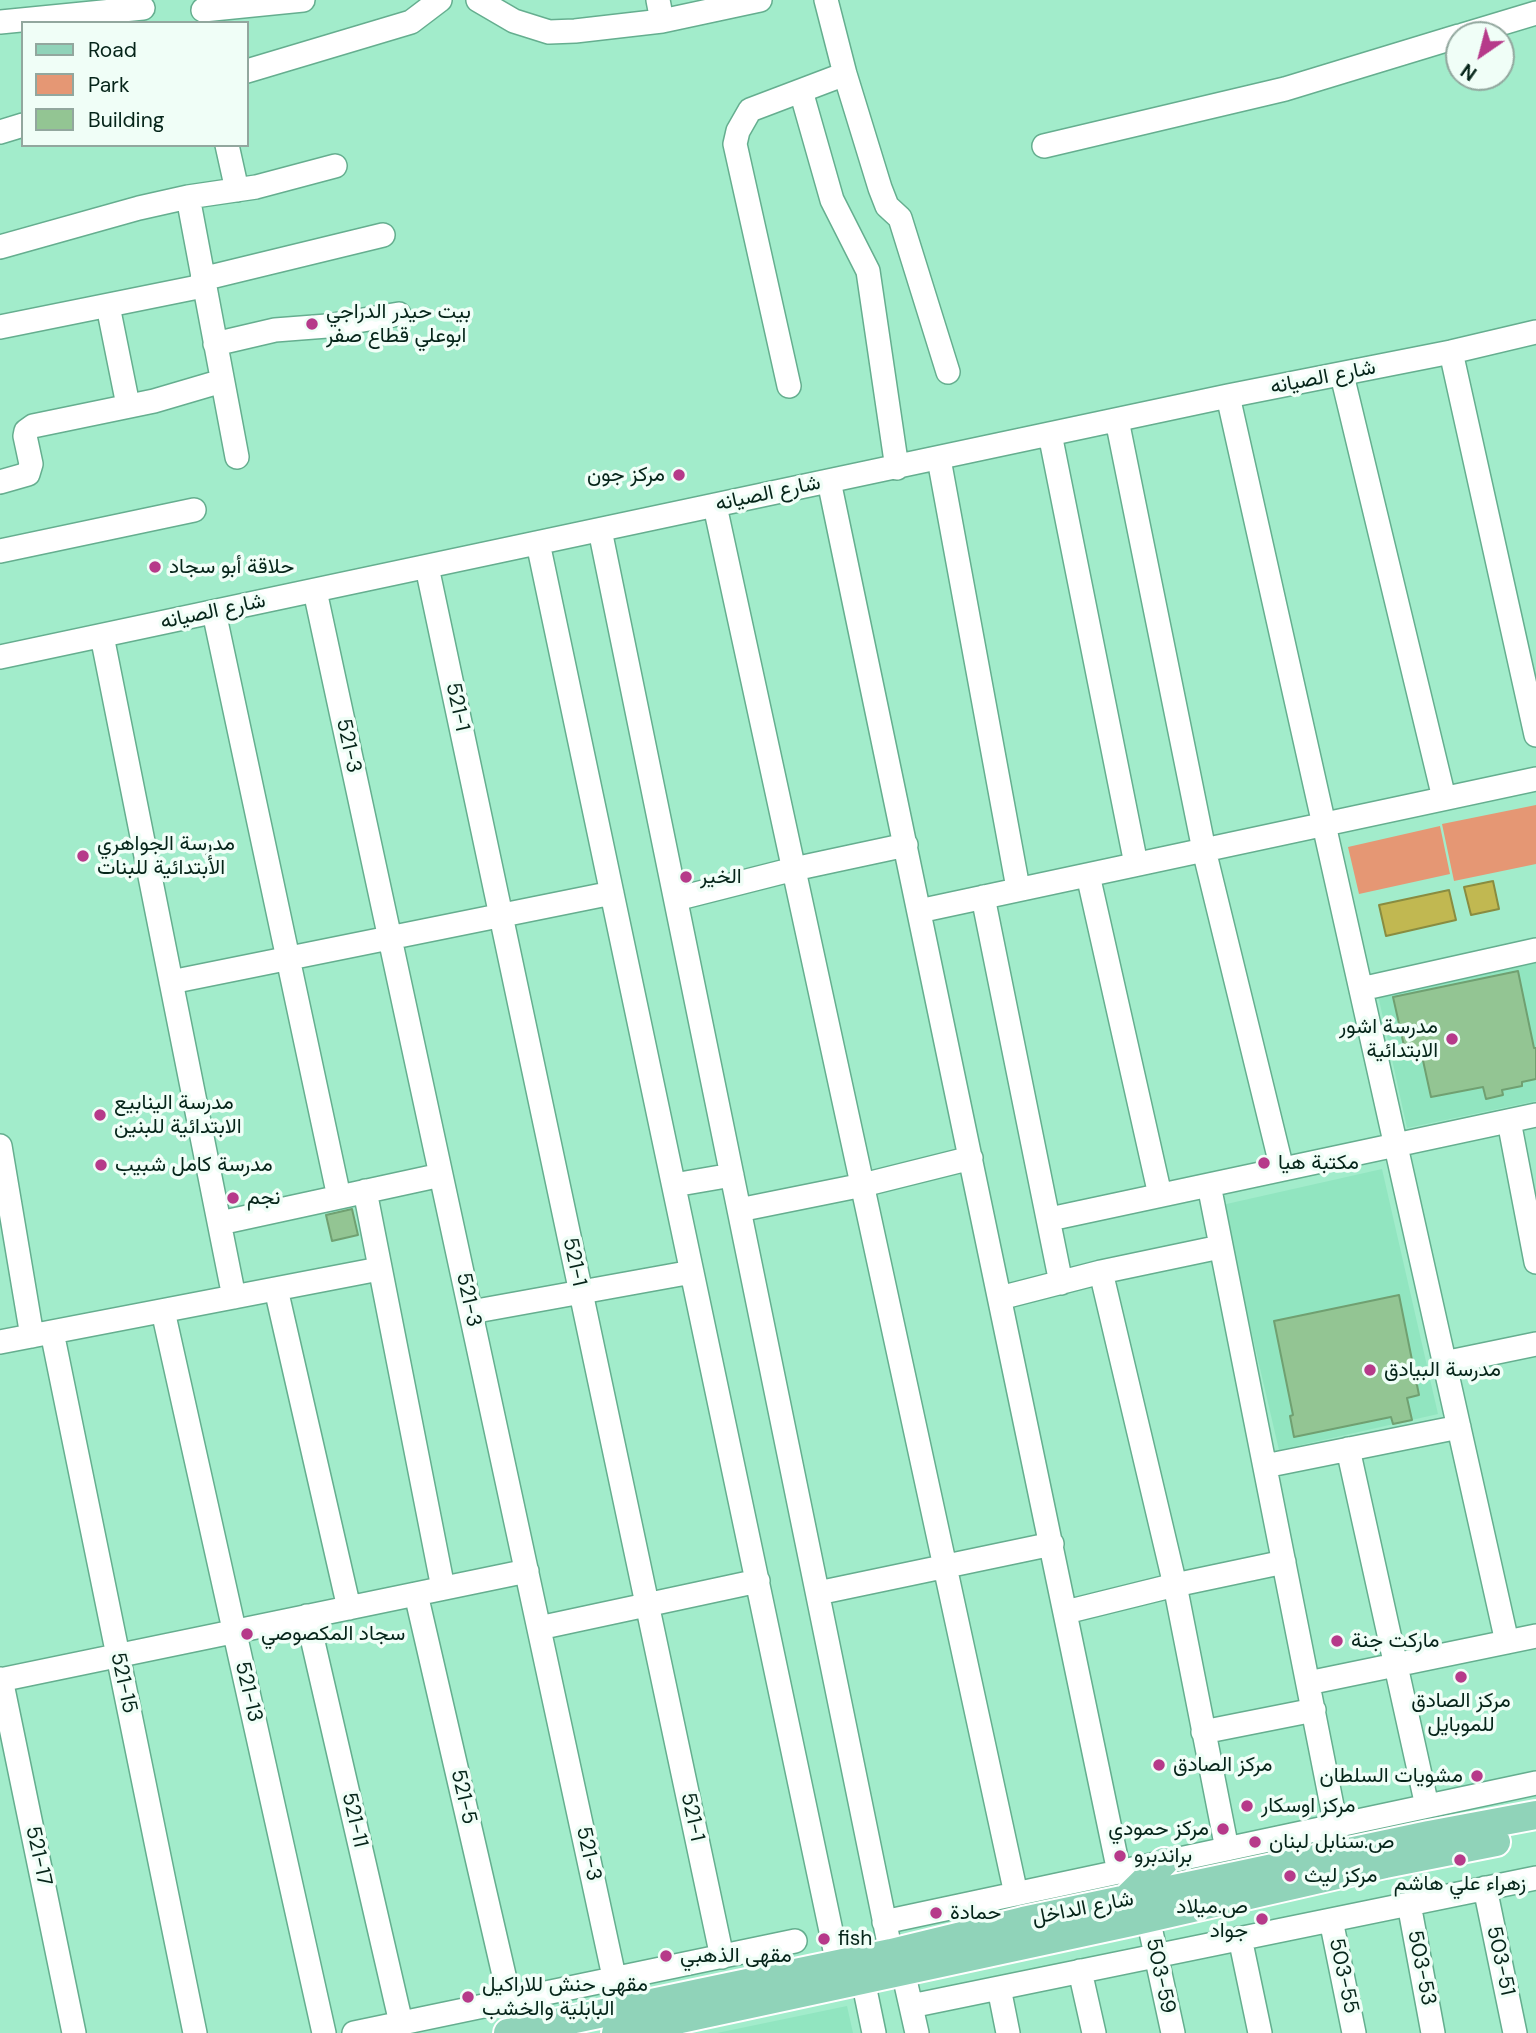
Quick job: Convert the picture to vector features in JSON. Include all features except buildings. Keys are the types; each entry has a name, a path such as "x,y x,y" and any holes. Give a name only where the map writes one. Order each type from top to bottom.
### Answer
{"main road":[{"name":"شارع الداخل","path":"508,2033 619,2021 863,1980 897,1962 1023,1922 1429,1835 1536,1815"},
{"name":"شارع الداخل","path":"619,2021 838,1964 897,1962 1148,1918 1384,1864 1536,1834"},
{"path":"1122,1902 1164,1863"}],"street":[{"path":"203,11 303,0"},
{"path":"248,71 411,22 440,0"},
{"path":"478,0 514,21 549,32 575,32 660,10 760,0"},
{"path":"826,0 845,74 884,198 887,206 900,218 948,372"},
{"path":"0,22 102,6 143,8"},
{"path":"1510,21 1536,13"},
{"path":"1044,146 1285,89 1445,41"},
{"path":"789,386 735,144 738,131 750,110 845,74"},
{"path":"801,91 832,200 868,271 897,468"},
{"path":"0,132 21,126"},
{"path":"227,147 237,190"},
{"path":"0,247 188,197 237,190 335,166"},
{"path":"188,197 237,457"},
{"path":"0,327 108,306 383,235"},
{"path":"108,306 128,405"},
{"path":"215,344 275,330 327,326 399,314"},
{"name":"شارع الصيانه","path":"0,657 1536,332"},
{"path":"1451,352 1536,735"},
{"path":"1342,375 1444,798"},
{"path":"0,482 24,477 31,470 25,436 29,428 222,381"},
{"path":"1228,396 1507,1642"},
{"path":"1117,420 1205,850 1283,1169"},
{"path":"1049,435 1136,864"},
{"path":"939,460 1018,888"},
{"path":"829,481 1119,1872"},
{"path":"715,506 1016,1894"},
{"path":"0,551 194,510"},
{"path":"600,530 884,1922 917,2033"},
{"path":"538,543 838,1964"},
{"name":"521-1","path":"427,567 722,1957"},
{"name":"521-3","path":"315,591 615,1980 619,2021"},
{"path":"214,612 339,1197"},
{"path":"102,636 234,1297"},
{"path":"919,911 1536,779"},
{"path":"676,899 794,869 906,845"},
{"path":"1088,875 1160,1195"},
{"path":"171,982 612,893"},
{"path":"982,897 1061,1283"},
{"path":"1361,989 1536,950"},
{"path":"1050,1219 1536,1115"},
{"path":"1509,1121 1536,1262"},
{"name":"521-15","path":"0,1146 118,1656 195,2033"},
{"path":"739,1210 863,1185 971,1158"},
{"path":"220,1223 441,1175"},
{"path":"674,1185 732,1175"},
{"path":"1209,1185 1336,1826"},
{"path":"365,1191 443,1588"},
{"path":"1000,1298 1101,1272 1220,1247"},
{"path":"0,1342 379,1269"},
{"path":"471,1312 692,1272"},
{"path":"1101,1272 1175,1585 1227,1849"},
{"path":"276,1289 349,1608"},
{"name":"521-13","path":"163,1311 324,2033"},
{"path":"1444,1363 1536,1344"},
{"path":"1265,1466 1459,1427"},
{"path":"1348,1449 1427,1807"},
{"path":"818,1593 1052,1544"},
{"path":"1066,1612 1284,1562"},
{"path":"1,1680 527,1571"},
{"path":"539,1628 758,1581"},
{"name":"521-5","path":"416,1594 510,2001"},
{"name":"521-11","path":"307,1616 401,2023"},
{"path":"1308,1683 1536,1636"},
{"name":"521-17","path":"1,1680 74,2033"},
{"path":"1203,1731 1314,1710"},
{"path":"884,1922 1536,1783"},
{"path":"911,2006 1536,1878"},
{"name":"503-51","path":"1485,1888 1515,2033"},
{"name":"503-53","path":"1409,1904 1433,2033"},
{"name":"503-59","path":"1148,1918 1172,2033"},
{"name":"503-55","path":"1331,1920 1354,2033"},
{"path":"1240,1938 1260,2033"},
{"path":"354,2033 795,1941"},
{"path":"1080,1971 1094,2033"},
{"path":"863,1980 874,2033"},
{"path":"999,1988 1009,2033"}],"shaded area":[{"path":"1493,881 1499,909 1471,915 1464,887"},
{"path":"1449,890 1456,920 1386,936 1379,905"},
{"path":"1536,963 1536,1101 1407,1128 1378,995"},
{"path":"1382,1169 1438,1414 1279,1450 1222,1205"},
{"path":"847,2006 853,2033 717,2033"}],"green space":[{"path":"1536,805 1536,864 1454,881 1442,824"},
{"path":"1440,826 1450,874 1359,894 1348,847"}],"place":[{"name":"بيت حيدر الدراجي ابوعلي قطاع صفر","path":"312,324"},
{"name":"مركز جون","path":"679,475"},
{"name":"حلاقة أبو سجاد","path":"155,567"},
{"name":"مدرسة الجواهري الأبتدائية للبنات","path":"83,856"},
{"name":"الخير","path":"686,877"},
{"name":"مدرسة اشور الابتدائية","path":"1452,1039"},
{"name":"مدرسة الينابيع الابتدائية للبنين","path":"100,1115"},
{"name":"مكتبة هيا","path":"1264,1163"},
{"name":"مدرسة كامل شبيب","path":"101,1165"},
{"name":"نجم","path":"233,1198"},
{"name":"مدرسة البيادق","path":"1370,1370"},
{"name":"سجاد المكصوصي","path":"247,1634"},
{"name":"ماركت جنة","path":"1337,1641"},
{"name":"مركز الصادق للموبايل","path":"1461,1677"},
{"name":"مركز الصادق","path":"1159,1765"},
{"name":"مشويات السلطان","path":"1477,1776"},
{"name":"مركز اوسكار","path":"1247,1806"},
{"name":"مركز حمودي","path":"1223,1829"},
{"name":"ص.سنابل لبنان","path":"1255,1842"},
{"name":"براندبرو","path":"1120,1856"},
{"name":"زهراء علي هاشم","path":"1460,1860"},
{"name":"مركز ليث","path":"1290,1876"},
{"name":"حمادة","path":"936,1913"},
{"name":"ص.ميلاد جواد","path":"1262,1919"},
{"name":"fish","path":"824,1939"},
{"name":"مقهى الذهبي","path":"666,1956"},
{"name":"مقهى حنش للاراكيل البابلية والخشب","path":"468,1997"}]}
